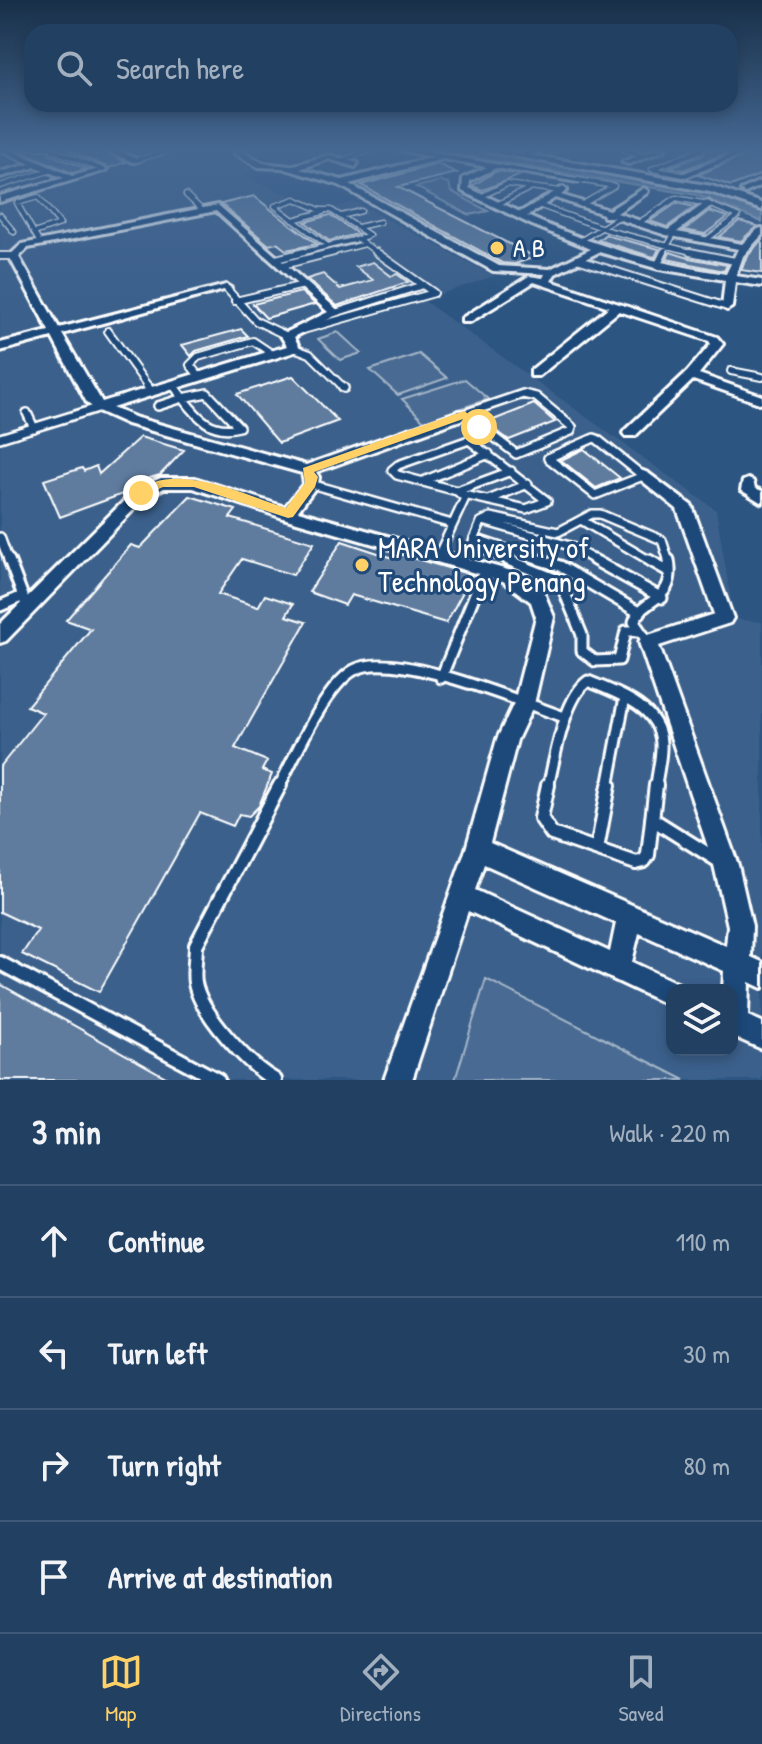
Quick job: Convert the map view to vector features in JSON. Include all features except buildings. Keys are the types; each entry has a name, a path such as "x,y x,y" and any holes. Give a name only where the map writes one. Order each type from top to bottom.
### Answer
{"street":[{"path":"373,200 497,269 549,277 618,306 713,339 717,344 691,375 630,433"},
{"path":"487,200 580,241 657,266 762,283"},
{"path":"520,216 545,200"},
{"path":"572,200 671,234 741,247"},
{"path":"612,216 632,200"},
{"path":"671,234 708,204"},
{"path":"101,407 294,348 287,336 335,313 222,210 214,207 19,248 14,256 94,403 101,407 132,421 309,477"},
{"path":"727,307 731,278 741,247 761,231"},
{"path":"466,320 533,278 549,277 600,248"},
{"path":"0,347 226,288"},
{"path":"535,373 618,306"},
{"path":"691,375 762,400"},
{"path":"288,514 309,477 464,414"},
{"path":"643,476 684,506 724,618 644,636 726,865 751,970 738,1008"},
{"path":"0,636 25,602 141,493 161,483 195,483 288,514 439,554 509,576 538,598 545,617 524,704 507,739 477,849 398,1080"},
{"path":"748,484 748,490 762,498"},
{"path":"477,849 751,970"},
{"path":"461,896 666,991"},
{"path":"618,970 630,916"},
{"path":"738,1025 762,1036"}],"lane":[{"path":"26,200 17,203 40,243"},
{"path":"34,233 60,224 41,200"},
{"path":"192,200 201,209"},
{"path":"290,200 275,205 328,246"},
{"path":"280,262 369,235 331,210 320,210 298,200"},
{"path":"496,205 505,200"},
{"path":"581,205 589,200"},
{"path":"637,224 672,200"},
{"path":"689,200 738,216 706,240"},
{"path":"538,205 600,230 667,249 735,261"},
{"path":"293,220 331,210"},
{"path":"341,216 361,211"},
{"path":"0,215 14,232"},
{"path":"580,241 600,230 612,216"},
{"path":"358,227 380,222"},
{"path":"657,266 671,234"},
{"path":"303,330 434,293 358,239"},
{"path":"280,262 365,244"},
{"path":"0,256 14,256"},
{"path":"577,259 727,307"},
{"path":"235,301 304,285"},
{"path":"335,313 423,285"},
{"path":"226,288 256,321 287,336"},
{"path":"108,331 152,392"},
{"path":"200,377 190,365 198,357 253,341 274,355"},
{"path":"294,348 310,354 344,388"},
{"path":"731,371 762,377"},
{"path":"158,406 184,398 207,393 239,427 214,428 196,417 184,398 173,385"},
{"path":"528,395 536,397 572,429 569,433 516,454 464,414 528,395"},
{"path":"0,438 101,407"},
{"path":"27,413 34,428"},
{"path":"594,438 643,476 595,495 548,456 594,438"},
{"path":"464,440 473,442 489,454 546,498 545,504 526,509 421,482 397,475 392,470 464,440"},
{"path":"421,482 489,454"},
{"path":"460,493 511,471"},
{"path":"309,477 452,524"},
{"path":"487,500 528,484"},
{"path":"439,554 465,498 460,493"},
{"path":"592,514 600,514 662,540 671,558 670,572 662,598 640,613 634,622 644,636 626,631 619,660 595,661 582,651 582,635 560,581 484,551 473,542 483,521 491,517 558,532 592,514"},
{"path":"581,520 670,572"},
{"path":"483,521 570,546 662,598"},
{"path":"0,537 25,602 0,606"},
{"path":"474,538 560,566 640,613"},
{"path":"441,678 485,569"},
{"path":"266,1078 198,996 194,980 196,945 321,707 351,671 366,665 390,663 422,670 564,717"},
{"path":"588,681 646,709 656,724 661,742 648,855 644,861 636,863 552,834 541,818 564,717 570,713 579,689 588,681"},
{"path":"597,849 625,697"},
{"path":"652,819 726,865"},
{"path":"0,963 218,1080"}],"shaded area":[{"name":"MARA University of Technology Penang","path":"301,200 324,210 355,202 494,276 423,300 716,510 734,619 762,622 762,1080 0,1080 0,202"},
{"path":"441,200 468,200 488,211 469,215"},
{"path":"709,200 734,200 762,211 762,222"},
{"path":"338,332 361,353 340,360 318,339"},
{"path":"419,354 447,378 398,395 370,370"},
{"path":"465,379 488,399 424,421 402,399"},
{"path":"486,979 685,1080 455,1080"}],"place":[{"name":"A B","path":"497,248"},
{"name":"MARA University of Technology Penang","path":"362,565"}],"route":[{"path":"141,493 161,483 195,483 288,514 311,484 312,477 307,470 464,414 479,427"}]}
